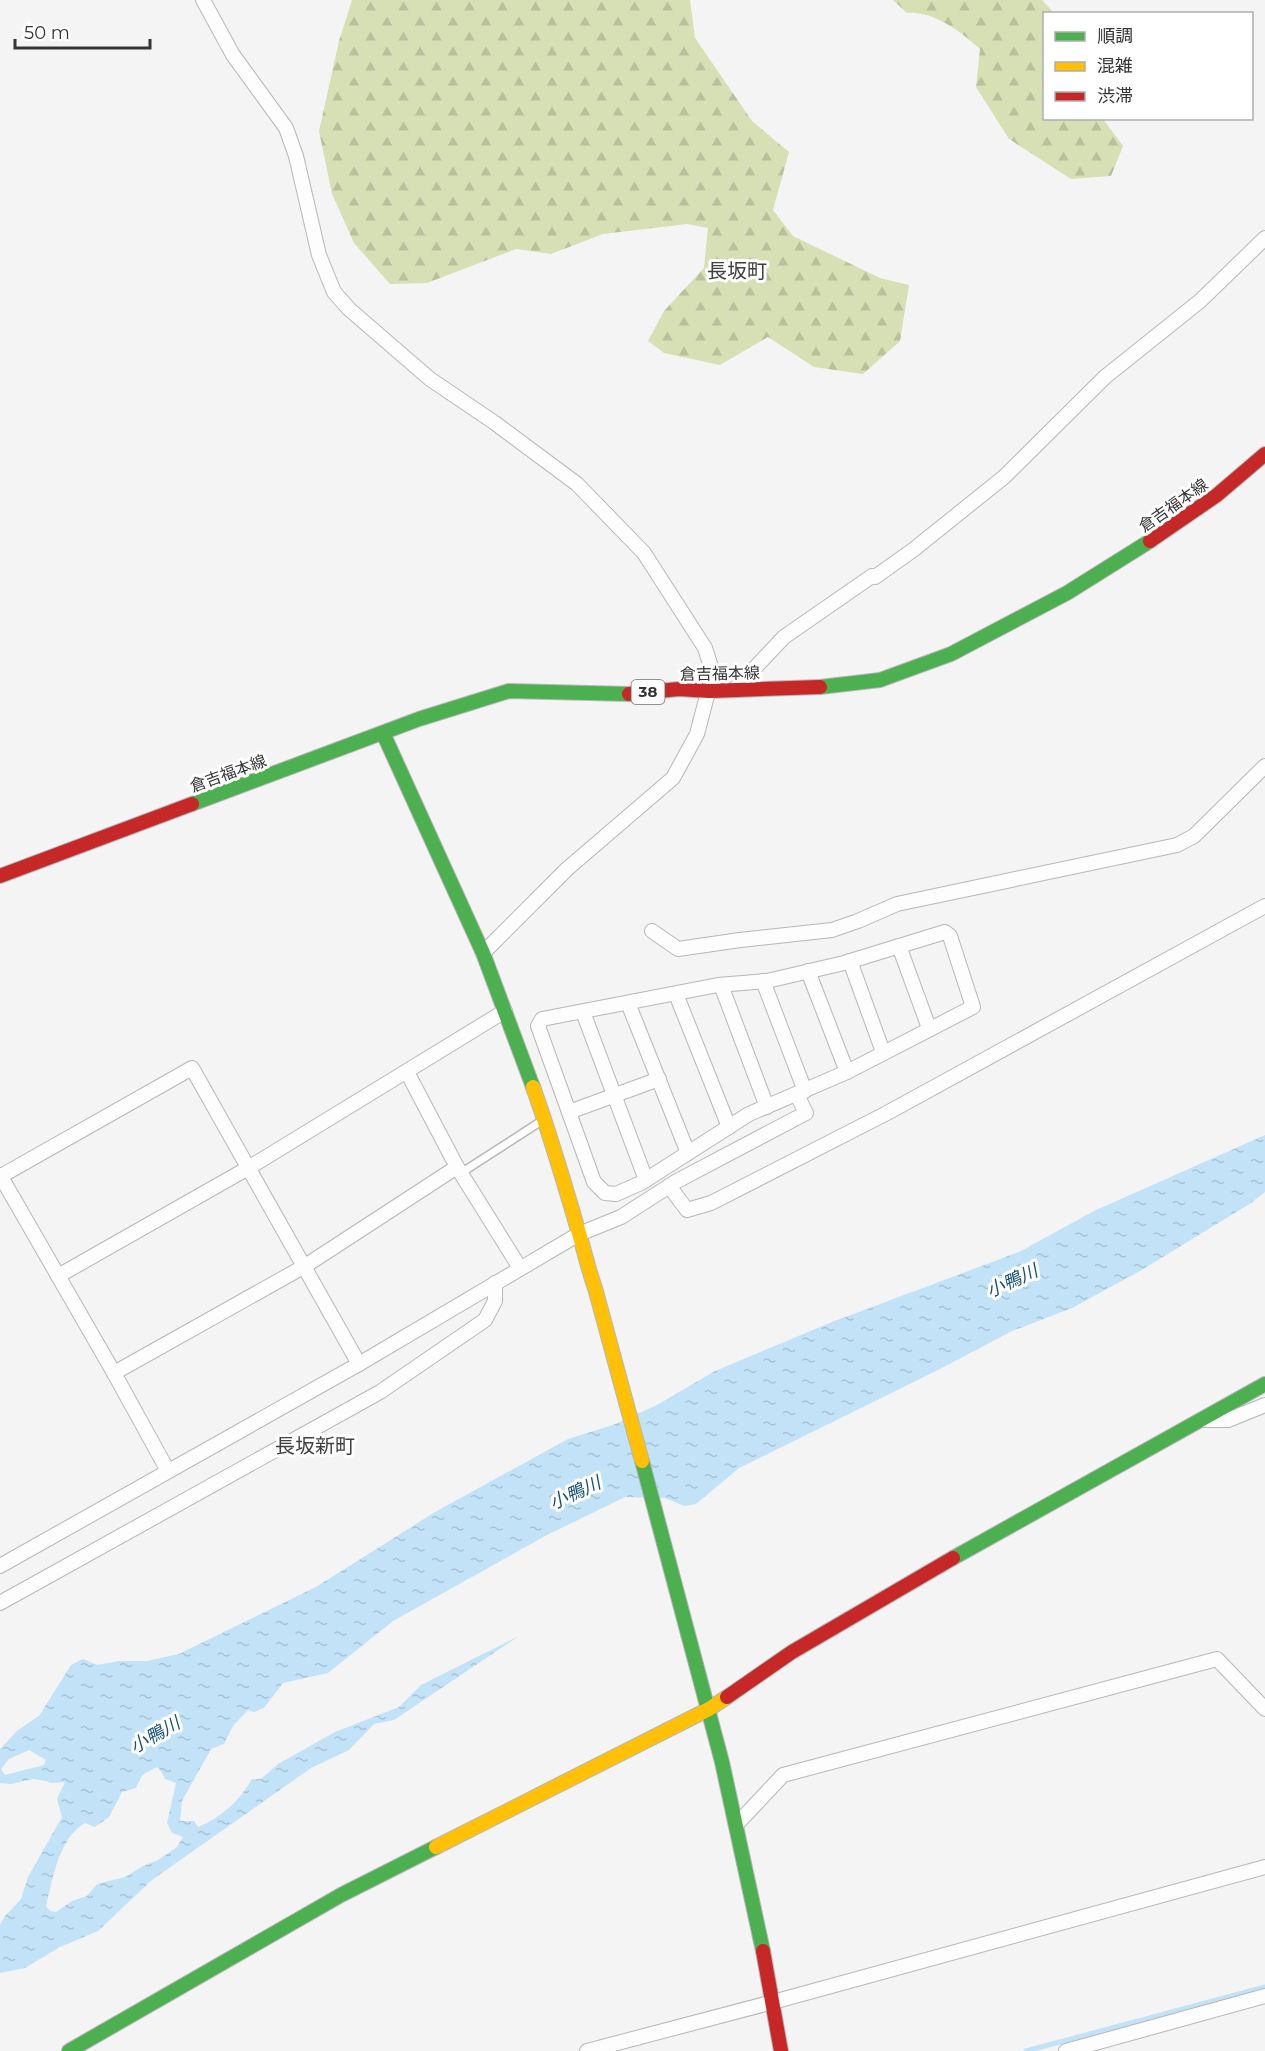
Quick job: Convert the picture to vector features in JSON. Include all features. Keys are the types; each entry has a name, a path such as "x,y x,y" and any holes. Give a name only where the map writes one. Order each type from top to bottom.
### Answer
{"street":[{"path":"203,0 233,55 286,128 296,156 319,255 334,292 349,309 430,379 495,423 577,484 644,553 705,648 713,673 697,734 673,778 567,869 483,952"},
{"path":"735,689 784,637 872,576 875,578 1004,477 1105,377 1200,301 1265,238"},
{"name":"倉吉福本線","path":"0,876 436,712 509,691 623,694 679,689 709,691 802,688 880,680 951,654 1067,593 1142,547 1217,495 1265,454"},
{"path":"383,733 483,952 545,1119 585,1261 595,1288 709,1709 774,2002 781,2051"},
{"path":"652,931 678,949 832,930 897,904 1177,844 1194,836 1265,766"},
{"path":"669,1186 687,1209 711,1203 887,1113 1265,906"},
{"path":"945,932 950,936 973,1006 847,1072 749,1114 646,1180 616,1194 604,1193 594,1182 538,1026 542,1019 721,985 764,981 850,961 945,932"},
{"path":"899,946 929,1028"},
{"path":"850,961 883,1052"},
{"path":"808,971 847,1072"},
{"path":"0,1566 359,1364 579,1234 621,1217 669,1186 806,1113 764,981"},
{"path":"721,985 767,1107"},
{"path":"676,993 729,1127"},
{"path":"628,1003 688,1153"},
{"path":"58,1276 250,1167 506,1011"},
{"path":"583,1012 646,1180"},
{"path":"168,1471 0,1175 192,1068 250,1167 359,1364"},
{"path":"407,1072 459,1170 520,1268"},
{"path":"569,1112 658,1079"},
{"path":"114,1373 305,1266 459,1170"},
{"path":"0,1603 380,1392 485,1320 495,1301 495,1283"},
{"path":"69,2051 341,1895 709,1709 792,1652 896,1590 1265,1384"},
{"path":"1202,1420 1228,1420 1265,1405"},
{"path":"736,1825 783,1775 1217,1659 1265,1709"},
{"path":"587,2051 1265,1867"},
{"path":"1066,2051 1265,1996"}],"lane":[{"path":"459,1170 545,1119"}],"green space":[{"path":"352,0 690,0 695,38 752,121 789,152 773,210 793,236 880,278 909,285 900,341 863,374 814,367 768,337 720,365 664,353 648,341 664,311 704,268 708,228 687,224 603,234 551,254 516,249 427,283 390,284 354,243 332,194 319,131 339,41"},
{"path":"893,0 1042,0 1053,12 1043,12 1043,120 1104,120 1123,146 1111,176 1071,179 1009,139 976,87 980,49 937,19 917,13 907,13"}],"water":[{"name":"小鴨川","path":"1265,1135 1265,1192 1251,1203 1140,1271 1072,1308 1012,1331 739,1468 696,1504 684,1506 665,1498 625,1497 547,1535 393,1621 328,1673 283,1683 264,1708 254,1712 248,1710 233,1726 224,1744 211,1749 182,1801 180,1821 194,1821 198,1827 207,1823 230,1807 252,1779 261,1779 278,1764 335,1732 399,1707 421,1685 519,1636 394,1720 374,1724 349,1750 311,1768 152,1880 98,1931 60,1947 25,1968 0,1973 0,1925 21,1899 28,1877 62,1817 57,1799 65,1782 51,1783 33,1779 11,1784 0,1783 0,1749 18,1730 39,1716 71,1665 83,1659 97,1665 119,1661 147,1661 179,1654 316,1587 435,1512 568,1439 613,1425 657,1405 715,1371 832,1322 1019,1252 1094,1211","holes":["29,1750 46,1760 44,1765 5,1775 1,1769 9,1759","157,1767 165,1779 176,1783 167,1823 172,1833 183,1837 177,1847 125,1877 97,1884 87,1896 72,1901 56,1912 50,1911 46,1906 51,1884 58,1860 68,1839 85,1823 95,1827 109,1817 122,1792 136,1788 142,1775"]}],"waterway":[{"path":"1026,2051 1265,1987"}],"traffic: fast":[{"path":"820,687 880,680 951,654 1067,593 1150,541"},
{"path":"192,804 419,719 509,691 629,694"},
{"path":"383,733 483,953 533,1087"},
{"path":"953,1558 1265,1384"},
{"path":"642,1461 722,1762 763,1951"},
{"path":"69,2051 341,1895 436,1847"}],"traffic: slow":[{"path":"533,1087 557,1158 595,1288 642,1461"},
{"path":"436,1847 709,1709 727,1697"}],"traffic: jam":[{"path":"1150,541 1217,495 1265,454"},
{"path":"629,694 679,689 709,691 820,687"},
{"path":"0,876 192,804"},
{"path":"727,1697 792,1652 953,1558"},
{"path":"763,1951 781,2051"}],"district":[{"name":"長坂町","path":"737,271"},
{"name":"長坂新町","path":"315,1446"}]}
